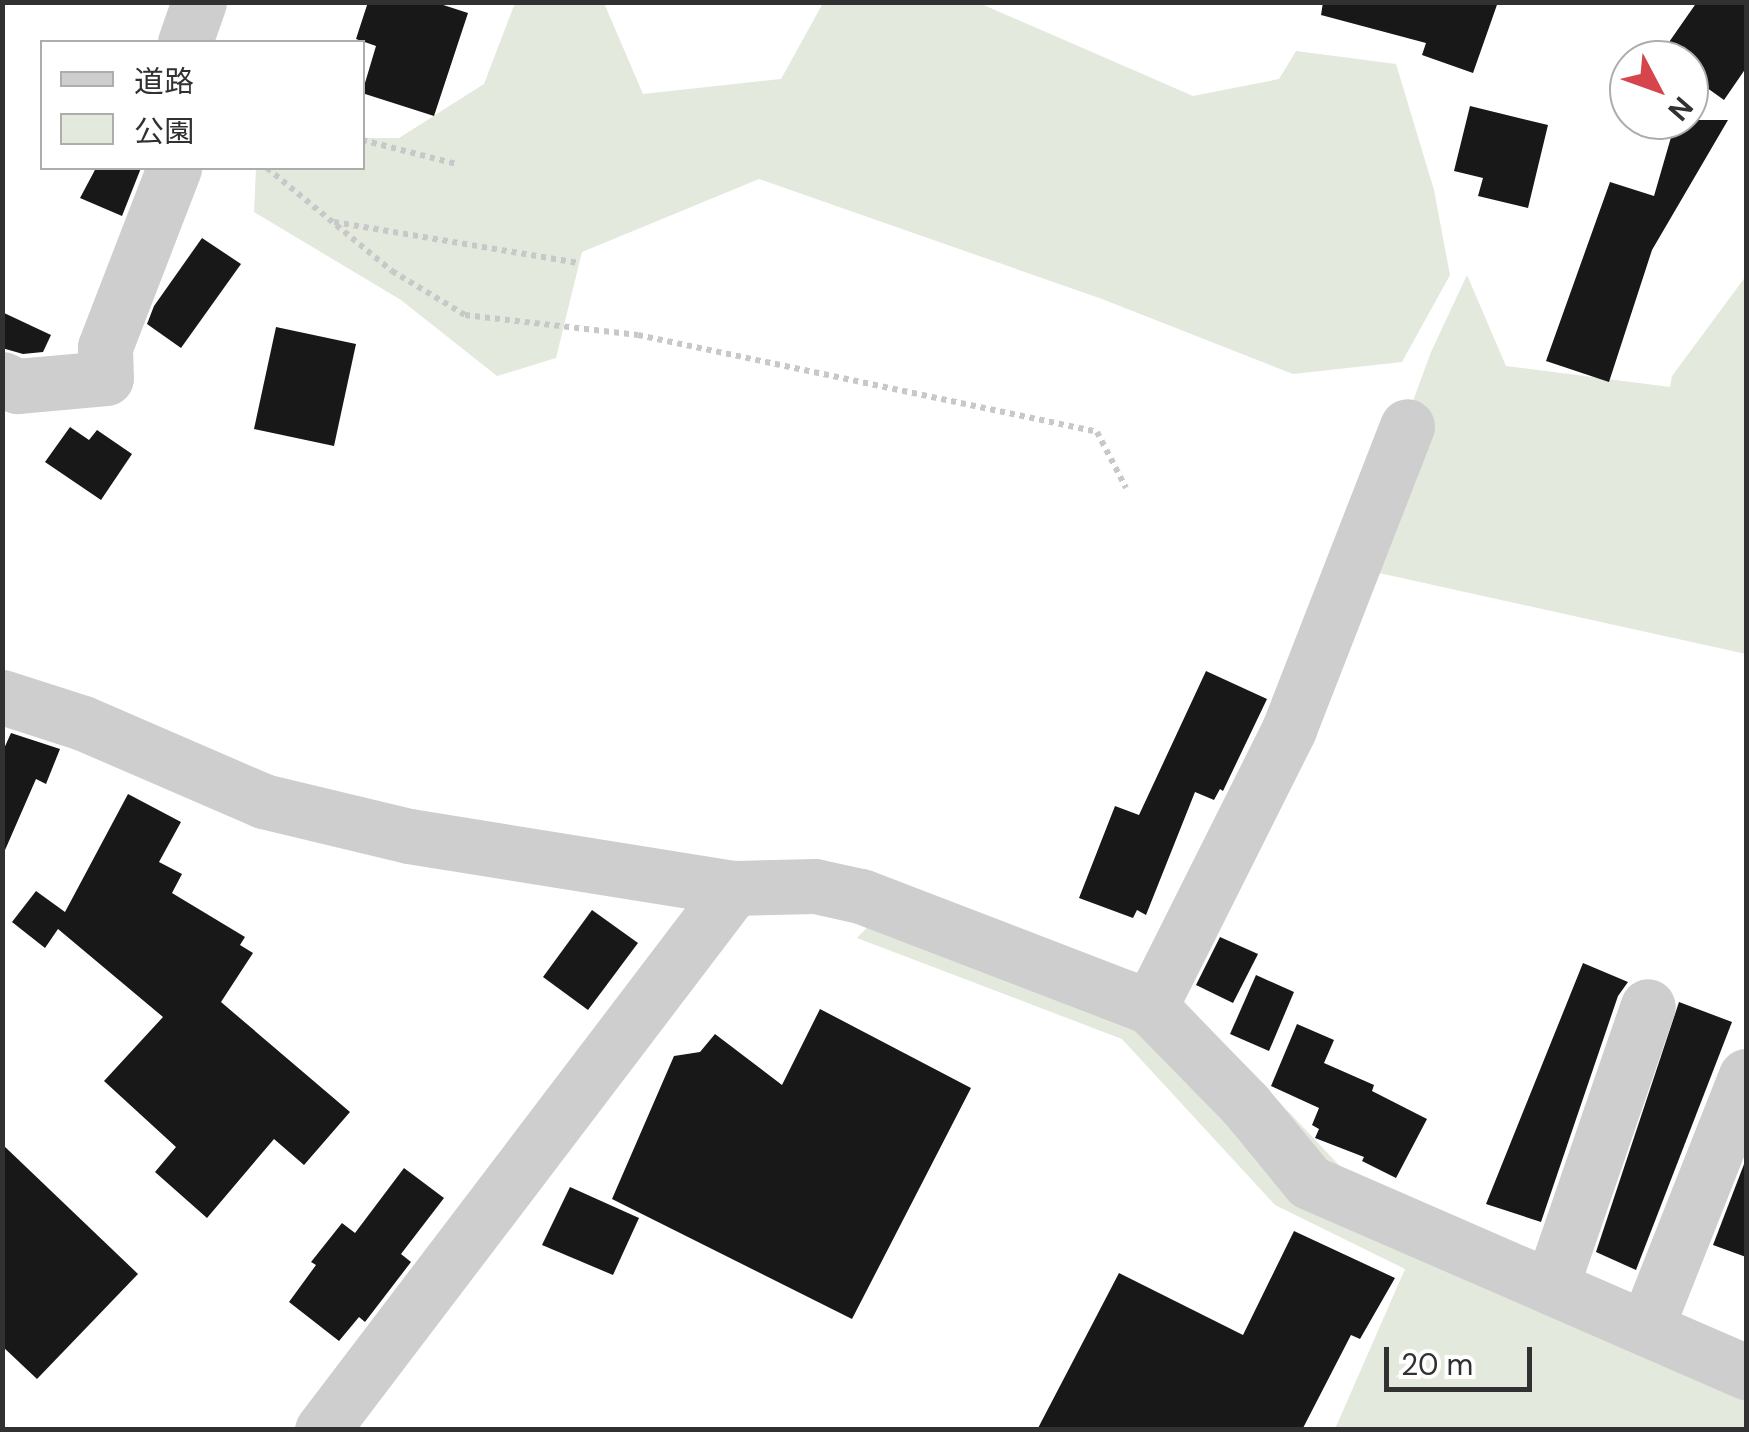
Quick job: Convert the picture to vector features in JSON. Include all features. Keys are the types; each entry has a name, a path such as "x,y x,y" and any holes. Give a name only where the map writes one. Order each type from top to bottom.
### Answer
{"street":[{"path":"185,40 199,2"},
{"path":"2,379 17,386 106,378 105,348 173,170"},
{"path":"1150,1008 1289,729 1407,426"},
{"path":"2,697 83,723 263,801 409,836 734,888 814,886 861,896 1150,1008 1244,1104 1308,1182 1746,1372"},
{"path":"322,1430 734,888"},
{"path":"1551,1286 1648,1006"},
{"path":"1646,1328 1746,1076"}],"path":[{"path":"365,141 458,164"},
{"path":"269,170 392,271 465,315 638,335 1097,432 1126,488"},
{"path":"332,221 579,264"}],"green space":[{"path":"515,3 604,3 643,94 781,79 823,3 979,3 1193,96 1279,79 1296,51 1396,64 1434,190 1450,275 1402,362 1293,374 1102,299 759,179 582,252 556,358 497,376 401,300 254,212 256,170 365,170 365,138 399,138 484,84"},
{"path":"1467,275 1506,366 1670,387 1672,376 1746,276 1746,654 1352,567 1431,352"},
{"path":"887,907 1163,979 1354,1181 1744,1380 1745,1429 1335,1429 1405,1269 1275,1205 1122,1039 857,938"}],"building":[{"path":"368,2 434,2 468,13 434,116 365,94 376,46 356,39"},
{"path":"1323,2 1498,2 1473,73 1422,55 1426,43 1321,15"},
{"path":"1697,2 1746,2 1746,68 1724,100 1709,89 1709,40 1670,40"},
{"path":"1470,106 1548,125 1528,208 1478,196 1483,178 1454,171"},
{"path":"1709,120 1728,120 1652,250 1609,382 1546,361 1610,182 1654,196 1670,140 1709,140"},
{"path":"95,170 140,170 122,216 80,198"},
{"path":"202,238 241,264 181,348 147,324 154,306"},
{"path":"2,312 51,335 43,352 23,354 2,348"},
{"path":"276,327 356,344 334,446 254,429"},
{"path":"70,427 89,440 97,430 132,454 101,500 45,462"},
{"path":"1206,671 1267,699 1223,791 1220,789 1214,800 1195,792 1146,915 1137,910 1133,918 1079,898 1115,806 1139,815"},
{"path":"11,733 60,749 46,784 36,779 2,857 2,753"},
{"path":"128,794 181,822 159,862 182,874 172,893 245,937 240,945 253,953 221,1002 350,1112 304,1165 274,1139 207,1218 155,1172 176,1147 104,1081 163,1017 58,929 45,948 12,922 36,891 65,912"},
{"path":"592,910 638,943 588,1010 543,977"},
{"path":"1220,937 1258,954 1233,1003 1196,985"},
{"path":"1583,963 1628,982 1618,996 1541,1222 1486,1204"},
{"path":"1256,975 1294,992 1269,1051 1230,1034"},
{"path":"1679,1002 1732,1022 1636,1270 1596,1252"},
{"path":"820,1009 971,1088 852,1319 612,1199 674,1056 700,1052 715,1034 782,1085"},
{"path":"1297,1024 1334,1040 1324,1063 1374,1085 1372,1091 1427,1119 1396,1178 1362,1161 1364,1157 1315,1138 1319,1129 1312,1125 1319,1108 1271,1086"},
{"path":"2,1144 138,1274 37,1379 2,1346"},
{"path":"1746,1159 1746,1257 1713,1245"},
{"path":"404,1168 444,1198 401,1254 411,1262 365,1322 359,1317 339,1341 289,1302 316,1265 311,1262 342,1223 355,1233"},
{"path":"570,1187 639,1218 613,1275 542,1245"},
{"path":"1294,1231 1395,1278 1360,1339 1351,1335 1302,1430 1037,1430 1119,1273 1243,1335"}]}
